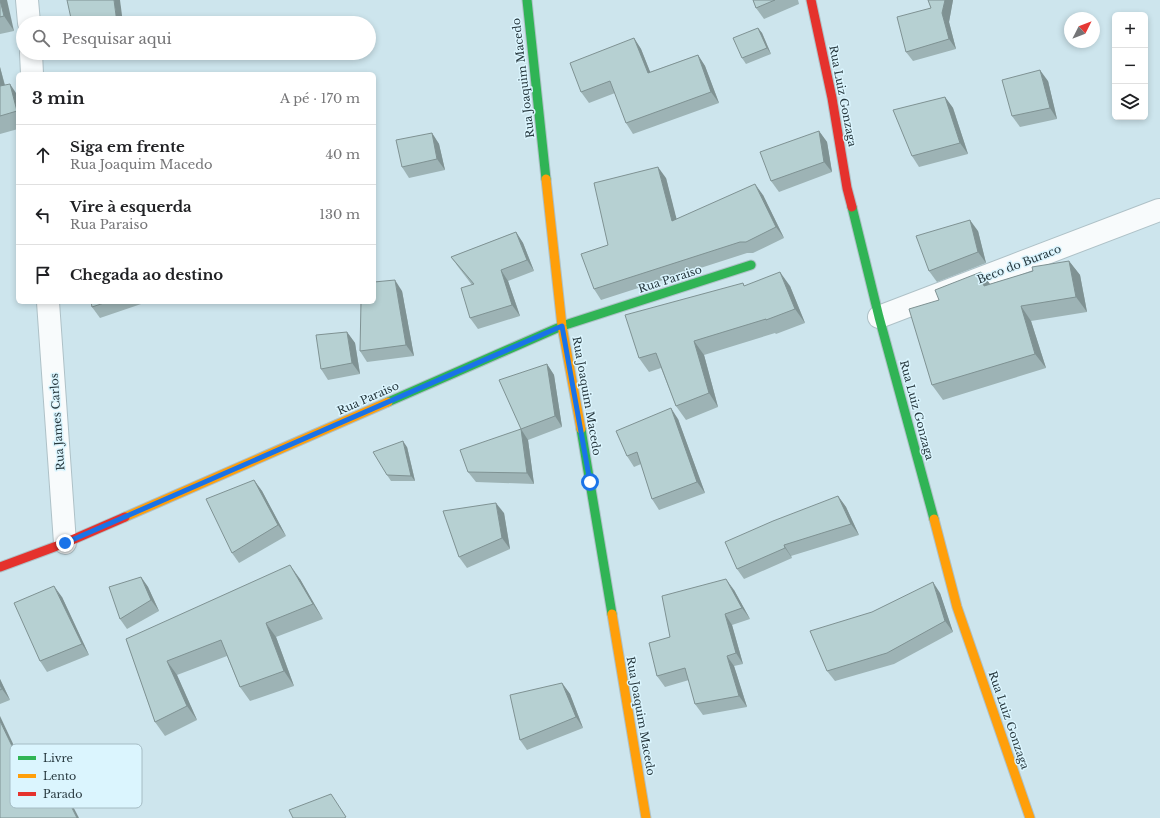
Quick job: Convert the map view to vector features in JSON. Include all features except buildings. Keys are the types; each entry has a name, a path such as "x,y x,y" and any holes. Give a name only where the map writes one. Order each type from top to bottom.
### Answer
{"street":[{"path":"27,0 28,16"},
{"name":"Rua Joaquim Macedo","path":"527,0 562,326 590,482 646,818"},
{"name":"Rua Luiz Gonzaga","path":"811,0 832,98 847,188 879,318 957,607 1030,818"},
{"path":"31,60 32,72"},
{"name":"Beco do Buraco","path":"879,318 1159,210"},
{"name":"Rua Paraiso","path":"0,567 65,543 562,326 750,265"},
{"name":"Rua James Carlos","path":"48,304 65,543"}],"traffic: fast":[{"path":"527,0 546,179"},
{"path":"852,207 879,317 934,519"},
{"path":"388,402 562,326 751,265"},
{"path":"581,429 612,614"}],"traffic: slow":[{"path":"546,179 562,326 581,429"},
{"path":"125,517 388,402"},
{"path":"934,519 957,607 1030,818"},
{"path":"612,614 646,818"}],"traffic: jam":[{"path":"811,0 832,98 847,188 852,207"},
{"path":"0,567 65,543 125,517"}],"route":[{"path":"65,543 562,326 590,482"}]}
